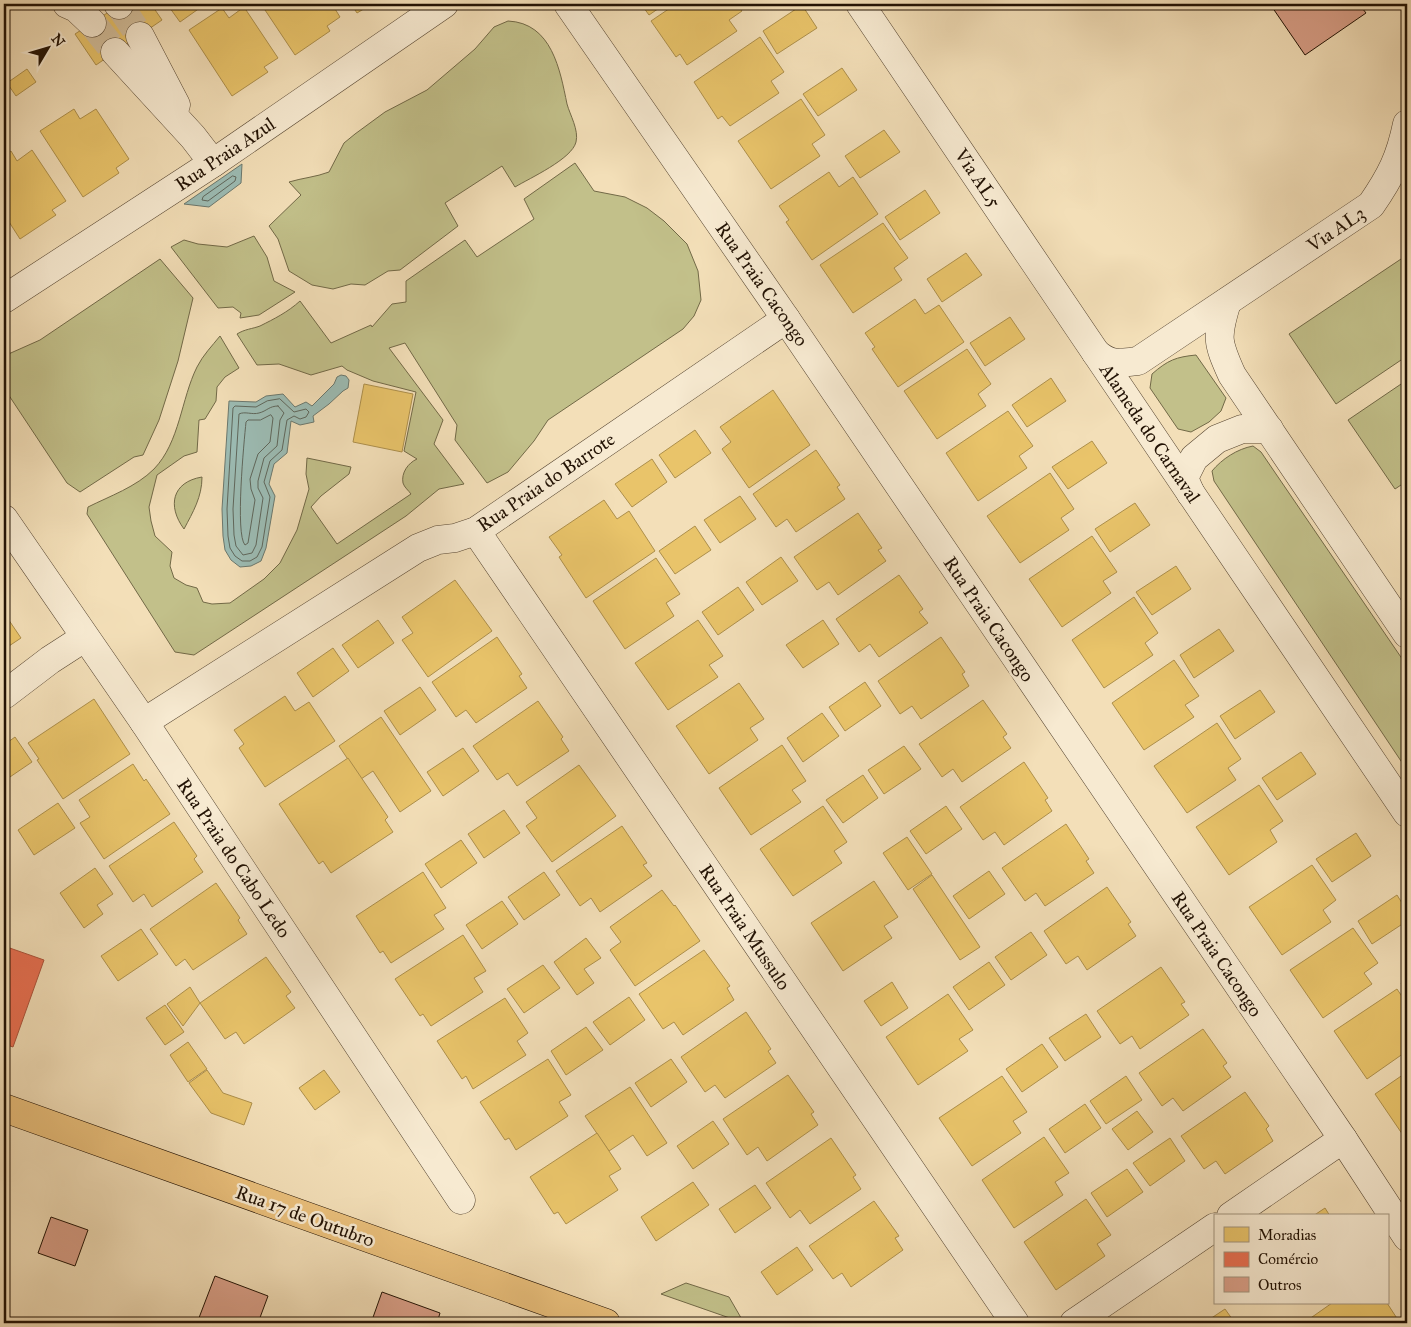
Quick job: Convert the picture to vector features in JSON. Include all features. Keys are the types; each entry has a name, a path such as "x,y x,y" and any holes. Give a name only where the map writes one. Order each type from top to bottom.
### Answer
{"main road":[{"name":"Rua 17 de Outubro","path":"4,1108 606,1323"}],"street":[{"path":"67,4 76,8 92,23"},
{"name":"Rua Praia Azul","path":"4,299 213,163 444,4"},
{"name":"Rua Praia Cacongo","path":"568,4 786,319 1343,1139 1407,1237"},
{"name":"Via AL5","path":"860,4 1096,353"},
{"path":"140,36 193,137"},
{"path":"115,52 193,137 213,163"},
{"name":"Via AL3","path":"1227,302 1371,205 1389,179 1402,148 1407,124"},
{"path":"1227,302 1220,326 1220,348 1232,375 1407,634"},
{"name":"Alameda do Carnaval","path":"1096,353 1106,362 1138,361 1227,302"},
{"name":"Rua Praia do Barrote","path":"144,722 418,548 438,540 455,538 476,531 786,319"},
{"name":"Alameda do Carnaval","path":"1096,353 1407,813"},
{"path":"1191,494 1184,478 1194,458 1217,439 1242,429 1269,429"},
{"name":"Rua Praia do Cabo Ledo","path":"4,519 84,638 144,722 461,1200"},
{"name":"Rua Praia Mussulo","path":"476,531 1015,1323"},
{"path":"4,695 50,660 84,638"},
{"path":"1234,1214 1343,1139"},
{"path":"1074,1323 1214,1228"}],"shaded area":[{"path":"508,21 523,24 535,30 544,39 557,63 577,137 573,148 567,155 515,187 502,166 445,203 458,226 400,270 388,271 365,285 351,284 333,289 312,285 289,271 278,239 269,226 301,195 289,182 329,172 344,143 385,112 427,90 475,49 494,27"},
{"path":"575,163 594,191 625,197 647,208 664,221 687,244 698,271 701,300 694,316 683,329 548,420 534,441 508,472 487,483 455,440 457,425 405,343 389,348 443,420 434,444 464,484 439,489 406,516 194,655 175,652 87,514 88,507 139,481 154,469 163,458 175,433 199,363 220,336 239,368 225,377 217,387 216,401 205,419 199,420 197,452 184,456 157,475 149,507 155,536 172,552 170,566 174,578 186,585 197,588 203,602 212,604 230,603 264,579 280,563 297,530 309,489 306,474 307,458 351,467 349,474 321,496 311,507 337,544 411,494 404,484 403,476 408,466 417,459 404,451 416,392 373,381 342,366 311,375 279,364 257,365 237,334 270,321 300,301 331,343 371,325 372,327 392,304 406,302 406,281 465,240 477,257 534,219 524,199"},
{"path":"254,236 267,257 274,281 295,292 259,315 240,318 241,313 233,307 218,308 171,247 184,240 198,244 227,247"},
{"path":"1407,255 1407,356 1336,404 1289,334"},
{"path":"160,259 193,298 178,361 159,420 143,455 134,457 80,492 67,483 4,388 4,356 40,340"},
{"path":"1196,355 1226,398 1221,411 1209,422 1191,432 1178,429 1150,388 1152,374 1163,365 1178,358"},
{"path":"1407,380 1407,481 1395,489 1348,420"},
{"path":"1253,446 1261,452 1407,666 1407,770 1214,481 1212,471 1220,462 1236,452"},
{"path":"202,477 199,498 184,529 175,512 175,496 184,484"},
{"path":"686,1283 729,1297 744,1323 661,1294"}],"water":[{"path":"242,164 241,183 209,207 184,204"},
{"path":"341,375 346,376 349,380 348,388 313,416 314,422 300,425 291,421 287,453 274,464 269,484 275,496 266,548 261,561 251,566 240,567 231,560 225,550 223,536 222,509 229,401 256,402 266,396 283,394 295,407 306,402 312,406 334,384 337,377"}],"building: Moradias":[{"path":"121,4 151,4 162,20 96,65 75,34"},
{"path":"167,4 203,4 204,5 180,22"},
{"path":"261,4 332,4 340,17 327,26 330,31 295,55"},
{"path":"351,4 372,4 357,13"},
{"path":"641,4 665,4 649,15"},
{"path":"676,4 737,4 742,11 729,20 737,31 687,65 680,54 676,57 651,21"},
{"path":"802,5 817,28 777,54 763,31"},
{"path":"244,7 278,58 264,67 268,72 232,96 189,30 222,8 229,18"},
{"path":"760,37 784,72 771,81 779,93 730,126 722,116 718,119 694,82"},
{"path":"842,68 857,90 818,116 803,94"},
{"path":"27,69 36,82 16,96 7,83"},
{"path":"801,99 825,135 812,144 820,156 771,189 738,141"},
{"path":"74,109 80,119 96,109 129,159 116,168 119,173 83,197 40,131"},
{"path":"884,130 900,152 860,178 845,156"},
{"path":"32,150 66,201 52,210 56,215 20,239 4,214 4,156 11,151 17,161"},
{"path":"829,172 839,187 853,177 878,214 812,260 786,222 789,220 779,206"},
{"path":"925,190 940,213 900,240 885,217"},
{"path":"883,223 908,258 894,268 902,280 853,313 820,265"},
{"path":"966,253 982,275 942,302 927,279"},
{"path":"915,299 925,314 939,305 964,342 898,387 872,349 875,347 865,333"},
{"path":"1010,317 1025,339 985,366 970,343"},
{"path":"967,349 991,384 978,394 986,406 937,439 904,391"},
{"path":"1051,378 1066,401 1027,427 1012,405"},
{"path":"364,384 413,394 402,452 353,442"},
{"path":"773,390 810,445 749,488 722,449 731,442 720,427"},
{"path":"1008,411 1033,446 1019,456 1027,468 978,501 946,453"},
{"path":"695,430 711,453 675,478 659,455"},
{"path":"1092,441 1107,463 1068,489 1052,467"},
{"path":"816,450 840,485 837,487 845,499 796,532 787,519 776,527 753,494"},
{"path":"652,459 667,482 632,507 615,484"},
{"path":"1050,473 1074,509 1061,518 1069,530 1020,563 987,516"},
{"path":"740,496 756,519 720,543 704,520"},
{"path":"604,500 617,519 629,511 655,551 586,598 559,557 562,555 549,537"},
{"path":"1135,503 1150,525 1110,552 1095,529"},
{"path":"858,513 882,548 878,550 886,561 838,595 829,582 817,590 794,557"},
{"path":"695,526 711,550 675,574 659,551"},
{"path":"1092,536 1117,572 1103,581 1111,593 1062,627 1029,579"},
{"path":"781,557 798,581 762,605 746,582"},
{"path":"656,558 680,594 666,603 674,616 625,649 593,601"},
{"path":"1176,566 1191,589 1152,615 1136,592"},
{"path":"899,575 923,609 919,612 928,623 879,657 870,644 859,652 836,619"},
{"path":"455,580 492,631 428,677 402,640 413,633 402,617"},
{"path":"738,587 754,610 718,635 702,612"},
{"path":"1134,597 1158,633 1145,643 1153,655 1104,688 1072,640"},
{"path":"4,613 21,638 6,648 9,652 4,656"},
{"path":"378,620 394,643 358,668 342,645"},
{"path":"698,620 723,656 709,665 718,677 668,710 635,663"},
{"path":"823,620 839,644 803,668 786,645"},
{"path":"1219,629 1234,651 1194,678 1180,655"},
{"path":"497,637 522,674 519,676 527,688 476,723 466,710 456,717 432,682"},
{"path":"941,637 965,672 962,674 969,686 921,719 912,706 900,714 878,681"},
{"path":"333,648 349,671 313,697 297,673"},
{"path":"1174,660 1199,696 1185,705 1194,717 1144,750 1112,703"},
{"path":"865,682 881,706 845,731 829,707"},
{"path":"739,683 764,719 750,728 758,740 709,774 676,726"},
{"path":"420,687 436,710 400,735 384,711"},
{"path":"1260,690 1275,712 1235,739 1220,716"},
{"path":"285,696 295,711 309,702 335,741 265,787 239,748 244,744 234,730"},
{"path":"94,699 130,754 63,799 28,743"},
{"path":"983,700 1007,734 1003,737 1011,748 962,782 953,769 942,777 919,744"},
{"path":"538,701 563,737 561,739 569,751 517,786 508,773 497,780 473,746"},
{"path":"822,713 839,736 803,762 787,738"},
{"path":"381,717 431,791 400,812 373,771 361,779 339,746"},
{"path":"1217,723 1241,759 1228,768 1236,780 1187,813 1154,766"},
{"path":"15,737 32,762 4,781 4,745"},
{"path":"782,745 806,781 792,790 801,802 751,835 719,788"},
{"path":"904,746 921,769 884,794 868,770"},
{"path":"463,748 479,771 443,796 427,772"},
{"path":"1301,752 1316,774 1277,800 1262,778"},
{"path":"348,758 388,817 385,820 393,832 331,873 323,861 319,864 279,804"},
{"path":"1024,762 1048,798 1045,800 1052,811 1004,845 995,832 983,840 960,807"},
{"path":"133,764 144,781 146,779 170,814 104,859 80,823 90,817 79,800"},
{"path":"579,765 616,816 552,862 526,826 537,818 526,802"},
{"path":"863,775 878,798 843,823 826,800"},
{"path":"1259,785 1283,821 1270,830 1277,842 1229,875 1196,827"},
{"path":"58,803 75,828 34,855 18,830"},
{"path":"823,806 847,842 834,851 842,863 793,896 760,849"},
{"path":"946,806 962,829 926,854 910,831"},
{"path":"504,810 520,833 484,858 468,834"},
{"path":"174,822 197,856 194,859 203,872 152,907 144,894 133,902 109,866"},
{"path":"1066,824 1089,859 1086,861 1094,873 1045,906 1036,893 1025,901 1002,868"},
{"path":"622,826 647,863 643,865 652,876 600,912 591,898 580,906 556,871"},
{"path":"1356,833 1371,856 1332,882 1316,859"},
{"path":"907,837 932,874 908,890 883,853"},
{"path":"461,840 477,863 441,888 425,864"},
{"path":"1312,865 1336,900 1323,910 1331,922 1282,955 1249,907"},
{"path":"95,868 113,894 97,905 103,914 84,928 60,893"},
{"path":"989,871 1005,894 969,919 953,896"},
{"path":"423,872 446,908 434,915 444,929 391,963 383,951 380,953 356,916"},
{"path":"544,872 560,895 524,920 508,897"},
{"path":"932,875 980,947 960,960 913,889"},
{"path":"874,881 898,917 884,926 892,938 843,971 811,923"},
{"path":"216,883 240,918 238,920 247,934 193,970 185,959 176,966 150,929"},
{"path":"1107,887 1131,922 1128,924 1136,936 1087,970 1078,956 1066,964 1044,931"},
{"path":"662,890 700,941 635,986 610,950 621,942 610,927"},
{"path":"1397,895 1407,911 1407,921 1372,944 1358,921"},
{"path":"502,901 518,924 482,949 466,925"},
{"path":"1353,928 1378,963 1364,973 1372,984 1323,1018 1290,970"},
{"path":"141,929 158,954 118,981 101,956"},
{"path":"1031,932 1047,955 1011,980 995,957"},
{"path":"463,935 486,971 474,978 483,992 431,1026 423,1014 420,1016 395,979"},
{"path":"586,938 601,958 584,969 594,983 577,995 554,962"},
{"path":"704,950 730,986 727,988 734,1000 683,1035 674,1022 663,1029 639,994"},
{"path":"266,957 291,992 286,996 295,1008 244,1044 236,1032 225,1039 200,1003"},
{"path":"989,962 1005,985 969,1010 953,987"},
{"path":"543,965 560,988 524,1013 507,989"},
{"path":"1161,967 1185,1002 1181,1004 1189,1015 1140,1049 1132,1036 1120,1044 1097,1011"},
{"path":"1407,979 1407,993 1401,983"},
{"path":"892,982 908,1008 881,1026 864,1001"},
{"path":"190,987 200,1003 183,1026 167,1004"},
{"path":"1397,989 1407,1004 1407,1051 1367,1079 1334,1031"},
{"path":"948,994 973,1030 959,1039 968,1051 918,1085 886,1037"},
{"path":"629,997 645,1020 610,1045 593,1022"},
{"path":"505,998 528,1033 517,1041 526,1055 473,1089 466,1076 462,1079 437,1041"},
{"path":"165,1005 184,1032 165,1045 146,1018"},
{"path":"746,1012 771,1049 768,1051 776,1063 725,1098 715,1085 705,1092 681,1057"},
{"path":"1086,1014 1101,1037 1065,1061 1049,1038"},
{"path":"586,1027 603,1050 566,1075 551,1051"},
{"path":"1203,1029 1227,1063 1223,1066 1231,1077 1183,1111 1173,1098 1162,1106 1139,1073"},
{"path":"188,1042 207,1069 188,1082 170,1055"},
{"path":"1042,1044 1058,1067 1022,1092 1006,1069"},
{"path":"548,1059 571,1095 559,1102 568,1116 516,1150 509,1138 505,1140 480,1102"},
{"path":"671,1059 687,1082 651,1107 635,1083"},
{"path":"207,1070 223,1093 252,1103 244,1125 211,1113 189,1083"},
{"path":"324,1070 340,1092 315,1110 299,1088"},
{"path":"1407,1072 1407,1141 1375,1094"},
{"path":"788,1075 814,1112 811,1114 818,1125 767,1161 758,1147 747,1155 723,1119"},
{"path":"1002,1076 1027,1112 1013,1121 1021,1133 972,1166 939,1118"},
{"path":"1126,1076 1142,1100 1106,1124 1090,1101"},
{"path":"630,1087 667,1143 647,1156 633,1135 609,1151 585,1116"},
{"path":"1245,1092 1269,1126 1266,1129 1273,1141 1225,1174 1216,1161 1204,1169 1181,1136"},
{"path":"1085,1104 1101,1128 1065,1153 1049,1129"},
{"path":"1137,1111 1153,1132 1128,1150 1112,1129"},
{"path":"713,1121 729,1144 693,1169 677,1146"},
{"path":"597,1133 621,1169 609,1176 618,1190 566,1224 558,1212 554,1214 530,1177"},
{"path":"1044,1137 1069,1173 1055,1182 1063,1195 1014,1228 982,1180"},
{"path":"831,1138 856,1175 853,1177 861,1189 810,1224 800,1210 790,1218 766,1183"},
{"path":"1170,1138 1185,1161 1150,1186 1133,1163"},
{"path":"1127,1169 1143,1192 1107,1217 1091,1193"},
{"path":"693,1182 709,1205 656,1241 641,1217"},
{"path":"755,1185 771,1208 735,1233 719,1209"},
{"path":"1086,1199 1111,1235 1097,1244 1105,1256 1056,1290 1024,1242"},
{"path":"874,1201 899,1236 895,1238 903,1250 851,1287 842,1273 833,1279 809,1246"},
{"path":"1325,1208 1329,1214 1316,1214"},
{"path":"797,1247 813,1270 777,1295 761,1272"},
{"path":"1331,1304 1388,1304 1400,1323 1306,1323"},
{"path":"1225,1309 1235,1323 1204,1323"}],"building: Comércio":[{"path":"4,946 44,960 13,1047 4,1044"}],"building: Outros":[{"path":"1270,4 1359,4 1366,13 1305,55"},
{"path":"51,1217 88,1230 75,1266 38,1253"},
{"path":"215,1276 268,1296 258,1323 197,1323"},
{"path":"382,1292 440,1313 437,1323 371,1323"}],"tunnel":[{"path":"119,5 140,36"},
{"path":"92,23 115,52"}]}
